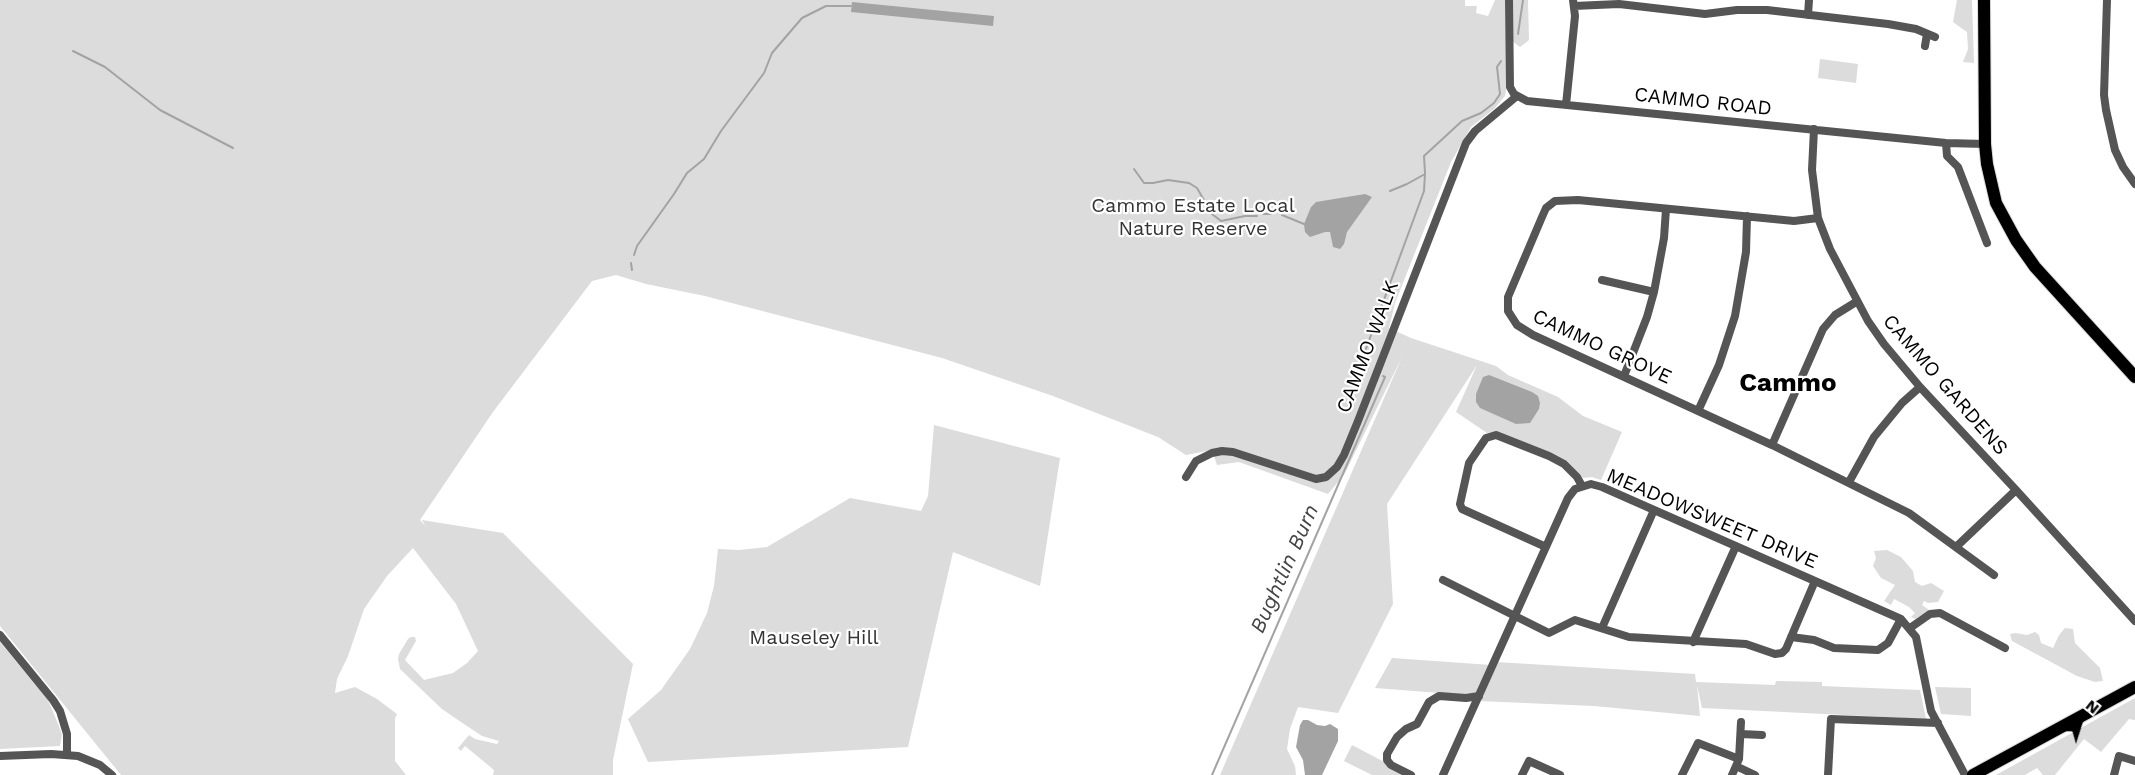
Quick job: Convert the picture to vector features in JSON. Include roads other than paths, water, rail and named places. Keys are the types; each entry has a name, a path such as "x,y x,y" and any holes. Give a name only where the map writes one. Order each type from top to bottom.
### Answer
{"main road":[{"path":"1984,0 1985,144 1987,164 2000,213 2016,240 2047,280 2135,377"},
{"path":"1973,775 2135,687"}],"street":[{"path":"1509,0 1509,82 1517,96"},
{"path":"1808,15 1809,0"},
{"path":"2107,0 2104,86 2106,110 2115,150 2123,167 2135,183"},
{"path":"1566,105 1575,16 1573,3 1619,4 1705,14 1737,10 1767,10 1888,24 1916,29 1931,35 1925,46"},
{"name":"CAMMO ROAD","path":"1517,96 1527,101 1946,143 1985,144"},
{"name":"CAMMO WALK","path":"1186,477 1196,461 1222,451 1233,452 1311,478 1321,479 1337,467 1358,421 1466,143 1475,131 1517,96"},
{"name":"CAMMO GARDENS","path":"1814,129 1812,170 1818,218 1830,249 1856,302 1884,344 1920,387 2135,621"},
{"path":"1946,143 1947,156 1958,167 1988,243"},
{"name":"CAMMO GROVE","path":"1818,218 1794,220 1578,200 1555,201 1546,208 1542,217 1508,297 1508,311 1511,318 1523,329 1772,445 1909,513 1994,575"},
{"path":"1624,376 1654,291 1664,238 1666,209"},
{"path":"1698,411 1719,365 1735,316 1746,252 1747,216"},
{"path":"1602,280 1654,291"},
{"path":"1772,445 1828,321 1856,302"},
{"path":"1849,482 1874,437 1902,403 1920,387"},
{"path":"1546,547 1462,509 1462,493 1469,463 1486,438 1496,435 1564,464 1577,477 1582,486"},
{"name":"MEADOWSWEET DRIVE","path":"1443,775 1568,498 1575,489 1591,484 1901,619 1910,628 1918,644 1931,711 1965,775"},
{"path":"1956,547 2016,490"},
{"path":"1602,628 1654,510"},
{"path":"1693,642 1736,546"},
{"path":"1443,580 1549,633 1575,620 1629,638 1746,644 1774,654 1782,653 1786,649 1815,581"},
{"path":"1910,628 1930,614 1940,613 2005,648"},
{"path":"1791,637 1814,640 1834,648 1878,650 1888,643 1901,619"},
{"path":"0,635 60,711 67,734 67,754"},
{"path":"1411,775 1391,765 1387,760 1387,754 1397,736 1416,724 1429,702 1439,696 1466,698 1479,696"},
{"path":"1828,775 1831,719 1938,723"},
{"path":"1732,775 1738,762 1741,722"},
{"path":"1741,734 1762,735"},
{"path":"1682,775 1698,743 1738,762 1755,775"},
{"path":"0,756 67,754 89,758 112,775"},
{"path":"2114,775 2119,756 2135,761"},
{"path":"1522,775 1529,761 1560,775"}],"waterway":[{"name":"Bughtlin Burn","path":"1518,34 1523,0"},
{"path":"634,255 637,246 687,173 704,159 721,131 764,73 772,53 802,18 826,6 851,6"},
{"path":"73,51 105,67 160,110 233,148"},
{"name":"Bughtlin Burn","path":"1364,367 1360,365 1424,191 1424,156 1462,121 1481,113 1494,103 1500,94 1497,67 1501,61"},
{"path":"1134,169 1144,183 1168,180 1189,183 1197,188 1212,214 1221,221 1257,216"},
{"path":"1390,191 1425,174"},
{"path":"1263,214 1271,214"},
{"path":"1282,215 1304,224"},
{"path":"631,263 632,270"},
{"name":"Bughtlin Burn","path":"1212,775 1385,377 1383,376"}],"district":[{"name":"Cammo","path":"1788,383"}],"park label":[{"name":"Cammo Estate Local Nature Reserve","path":"1193,218"},
{"name":"Mauseley Hill","path":"814,638"}]}
